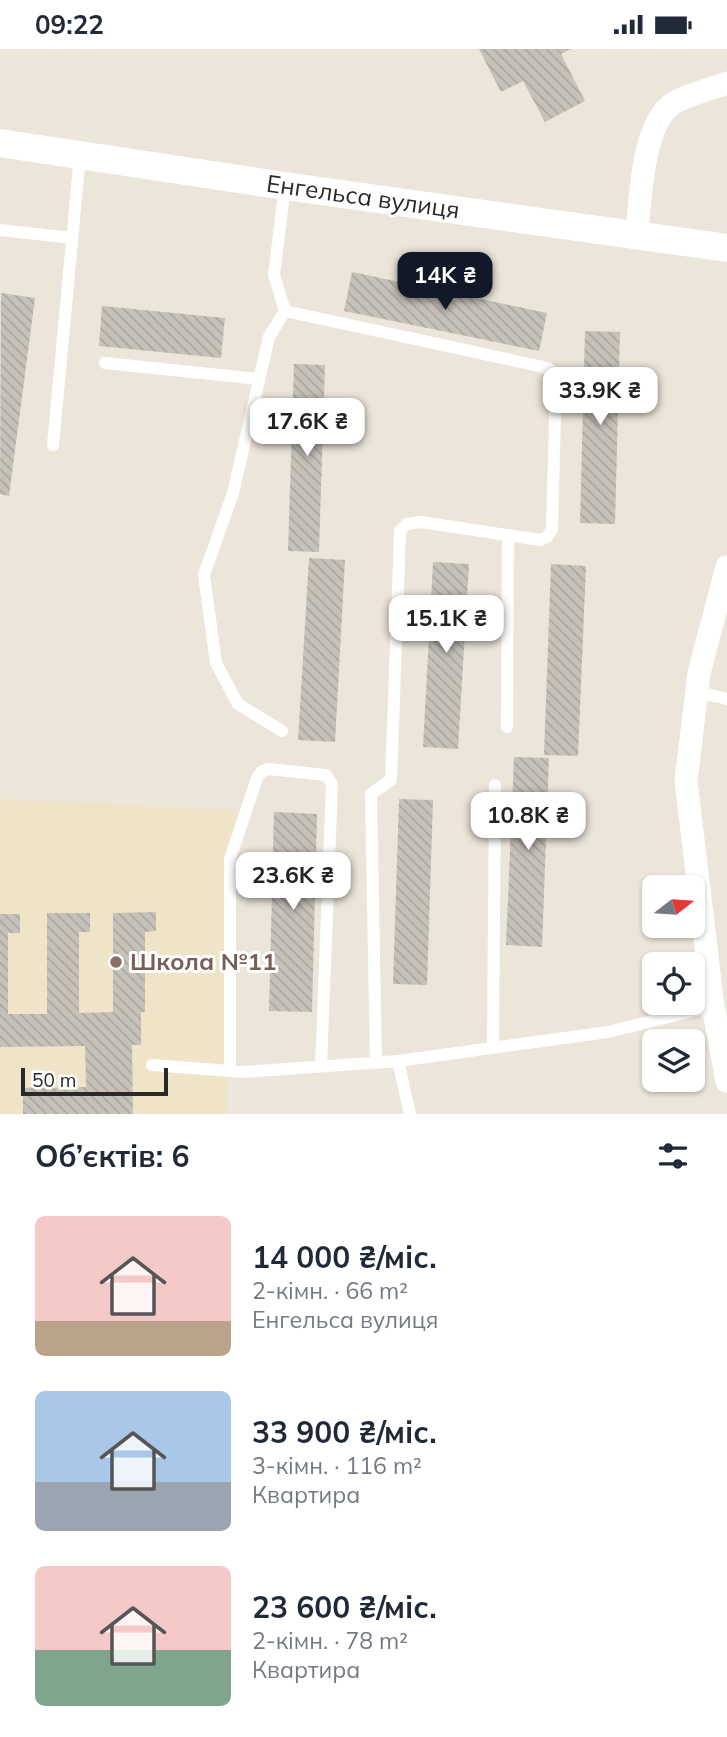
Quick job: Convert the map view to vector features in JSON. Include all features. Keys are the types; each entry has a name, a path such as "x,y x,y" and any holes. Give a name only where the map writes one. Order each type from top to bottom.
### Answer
{"street":[{"path":"637,235 643,173 654,127 671,104 727,83"},
{"name":"Енгельса вулиця","path":"0,143 727,248"},
{"path":"727,567 699,673 686,781 713,1006 727,1081"}],"lane":[{"path":"53,445 80,155"},
{"path":"282,731 239,704 216,663 204,575 233,493 270,337 285,310 274,275 285,186"},
{"path":"0,230 72,239"},
{"path":"285,310 549,369 556,379 552,529 547,537 540,540 421,522 407,524 400,531 391,780 371,794 376,1063"},
{"path":"105,363 259,379"},
{"path":"507,727 508,535"},
{"path":"697,692 727,699"},
{"path":"230,1071 230,859 257,778 261,772 268,769 326,775 332,784 321,1066"},
{"path":"493,1048 495,785"},
{"path":"152,1065 230,1071 398,1061 608,1031 713,1006"},
{"path":"398,1061 410,1114"}],"shaded area":[{"name":"Школа №11","path":"0,799 239,810 226,1114 0,1114"}],"building":[{"path":"479,49 571,49 561,54 585,101 545,122 523,81 501,92"},
{"path":"352,272 547,313 539,351 344,311"},
{"path":"1,293 35,298 9,496 0,494"},
{"path":"102,306 225,318 221,358 99,346"},
{"path":"585,331 620,332 615,524 580,523"},
{"path":"294,364 325,365 319,552 288,551"},
{"path":"309,558 345,560 335,742 298,740"},
{"path":"433,562 469,564 458,749 423,747"},
{"path":"551,564 586,566 578,756 544,755"},
{"path":"514,757 549,758 542,947 506,945"},
{"path":"399,799 433,800 427,985 393,984"},
{"path":"274,812 317,814 312,1012 269,1011"},
{"path":"156,912 156,931 145,932 145,1012 141,1012 141,1045 132,1045 133,1114 23,1114 23,1088 86,1087 85,1046 0,1047 0,914 20,914 20,933 8,933 8,1014 47,1014 47,913 90,913 90,932 79,932 79,1013 113,1012 113,913"}],"place":[{"name":"Школа №11","path":"116,962"}]}
